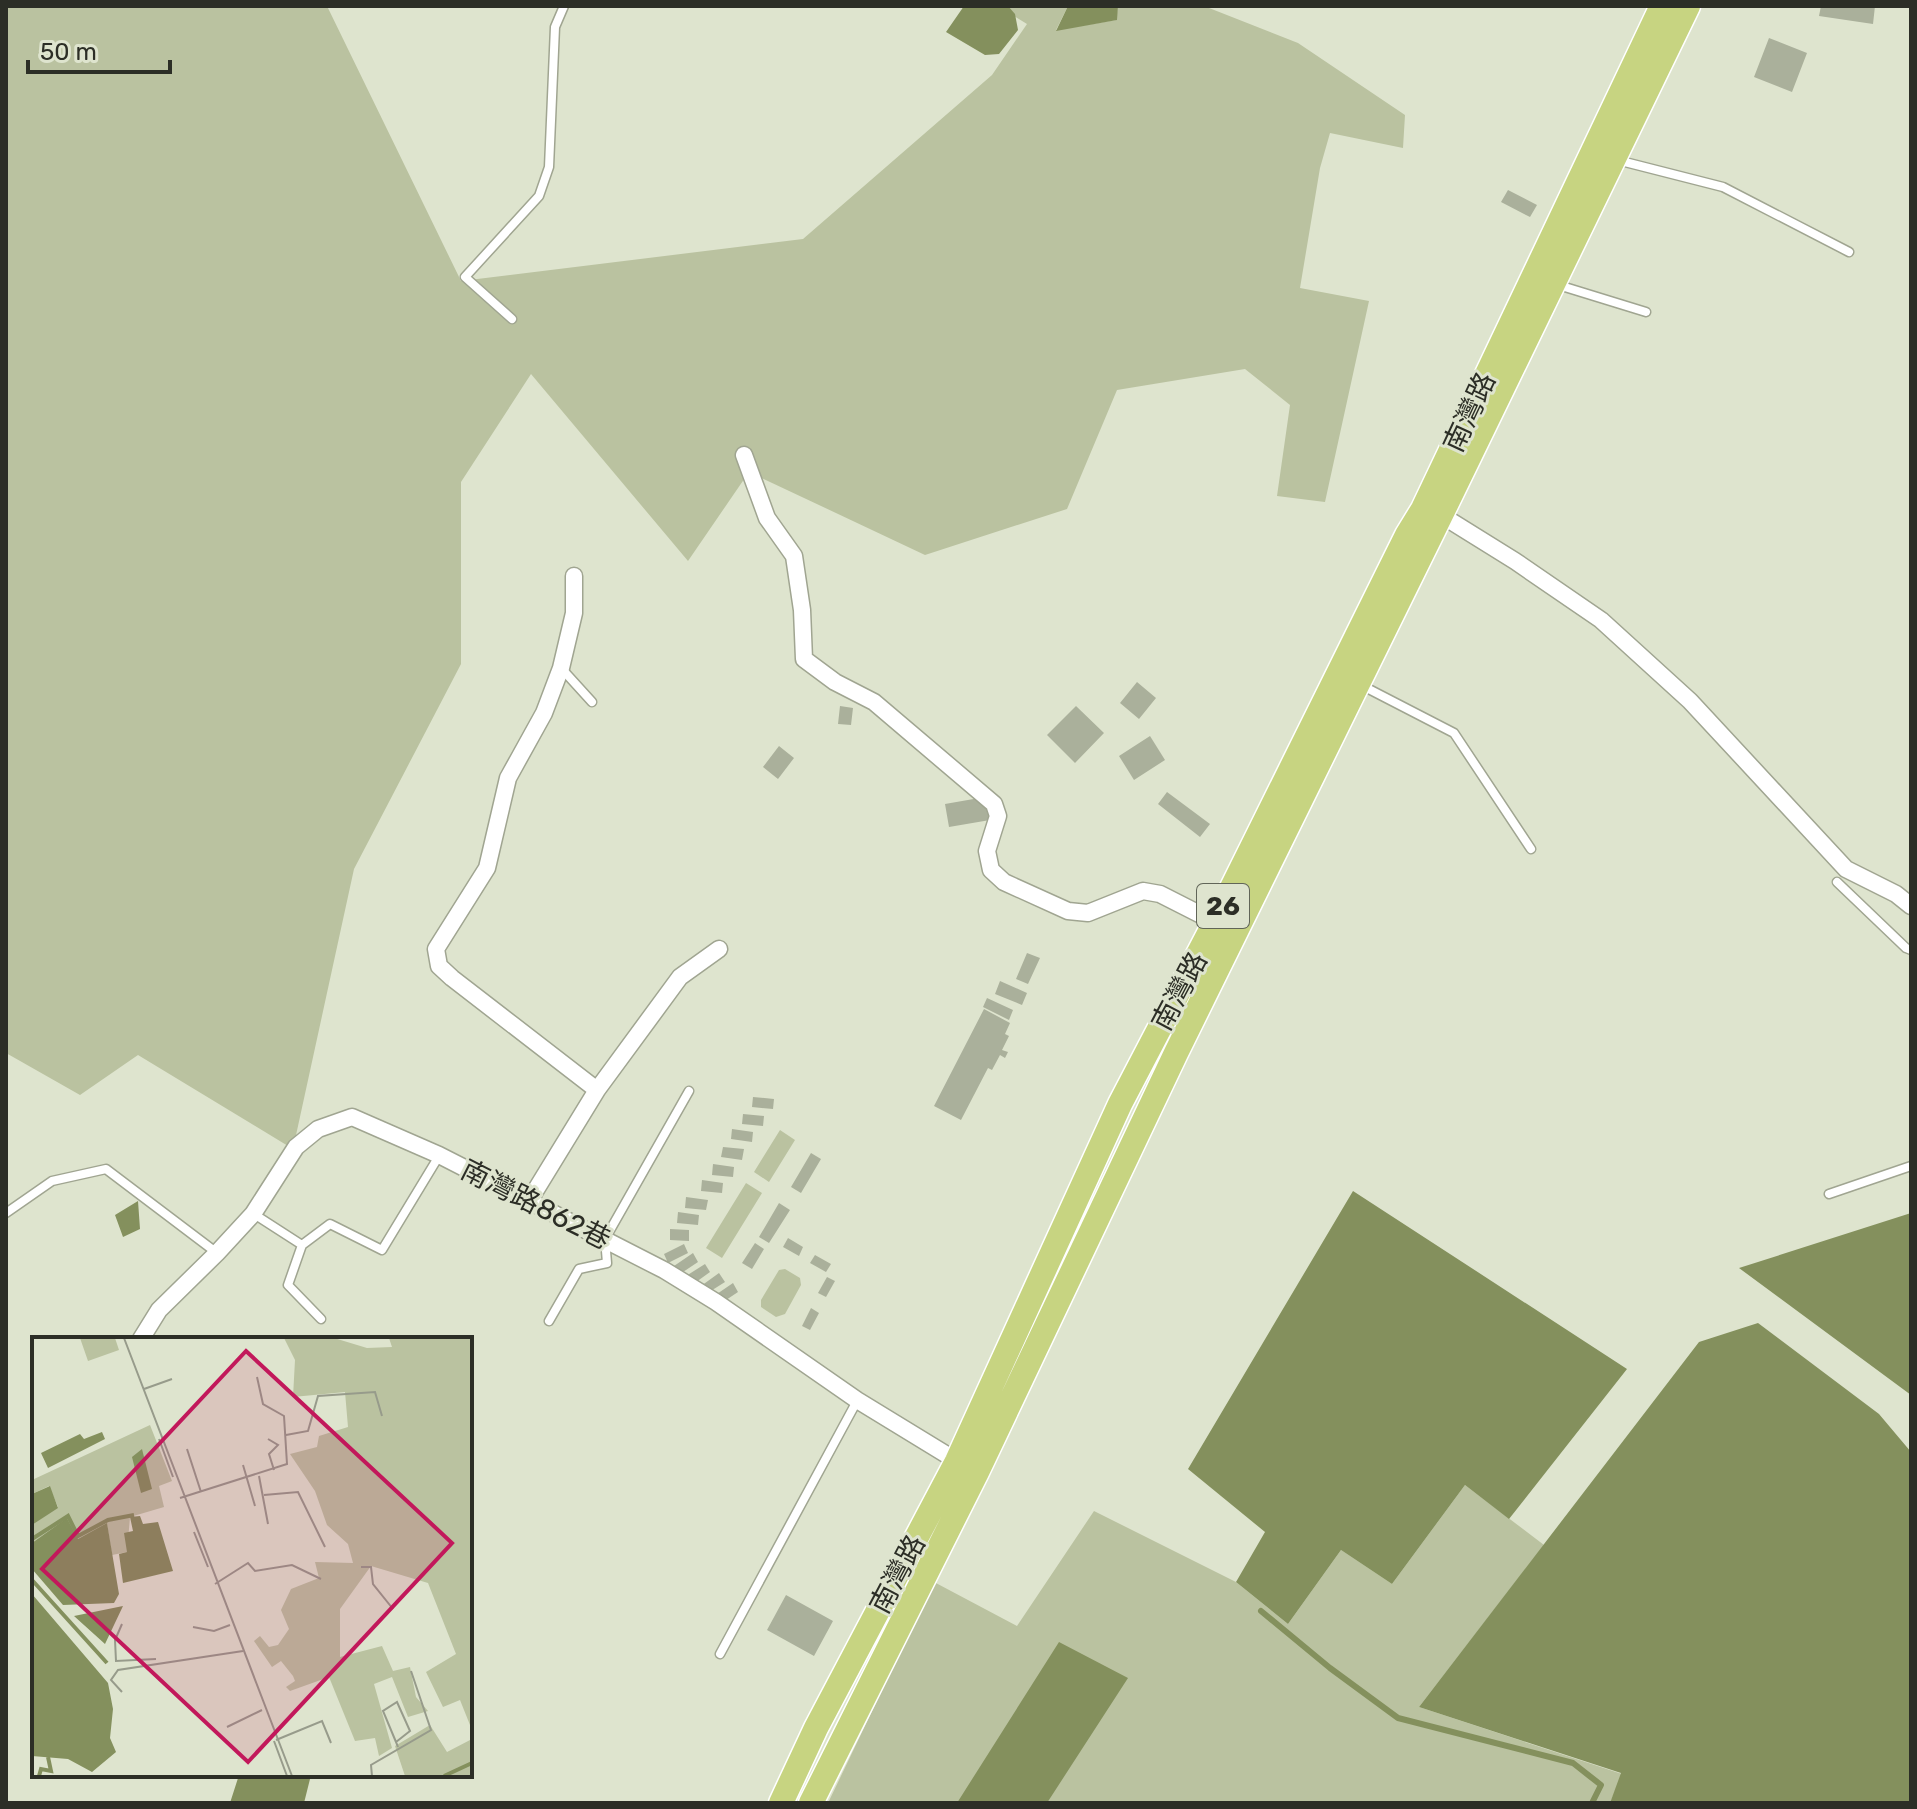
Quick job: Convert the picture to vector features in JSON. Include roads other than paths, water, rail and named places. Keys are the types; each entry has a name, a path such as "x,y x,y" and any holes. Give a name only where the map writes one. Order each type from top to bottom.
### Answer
{"main road":[{"name":"南灣路","path":"811,1803 967,1467 1120,1104 1225,928 1358,684 1432,512 1662,6"},
{"name":"南灣路","path":"1225,928 1407,535 1432,512 1554,284 1688,6"},
{"name":"南灣路","path":"781,1803 816,1728 967,1467"}],"street":[{"path":"744,455 767,518 794,556 802,610 804,659 835,682 874,702 994,804 998,816 987,851 991,870 1004,882 1068,911 1088,913 1143,891 1160,894 1225,928"},
{"path":"1432,512 1515,561 1601,620 1690,701 1846,869 1896,894 1911,906"},
{"path":"574,576 574,613 561,668 544,713 508,778 487,868 436,949 439,966 452,978 597,1090"},
{"path":"529,1201 597,1090 680,977 719,949"},
{"name":"南灣路862巷","path":"142,1337 159,1310 253,1214 296,1147 318,1129 352,1117 439,1155 664,1270 716,1302 857,1400 967,1467"}],"lane":[{"path":"512,319 465,277 539,196 549,167 555,27 564,6"},
{"path":"1614,159 1723,187 1849,252"},
{"path":"1554,284 1646,312"},
{"path":"561,668 592,702"},
{"path":"1358,684 1454,733 1531,849"},
{"path":"1837,882 1911,950"},
{"path":"549,1321 579,1269 607,1263 605,1239 689,1091"},
{"path":"321,1319 288,1285 302,1245 330,1224 382,1250 439,1155"},
{"path":"1829,1194 1911,1166"},
{"path":"6,1213 52,1181 106,1169 217,1253"},
{"path":"253,1214 302,1245"},
{"path":"720,1654 857,1400"}],"waterway":[{"path":"1261,1611 1330,1668 1398,1718 1573,1763 1601,1785 1592,1803"}]}
